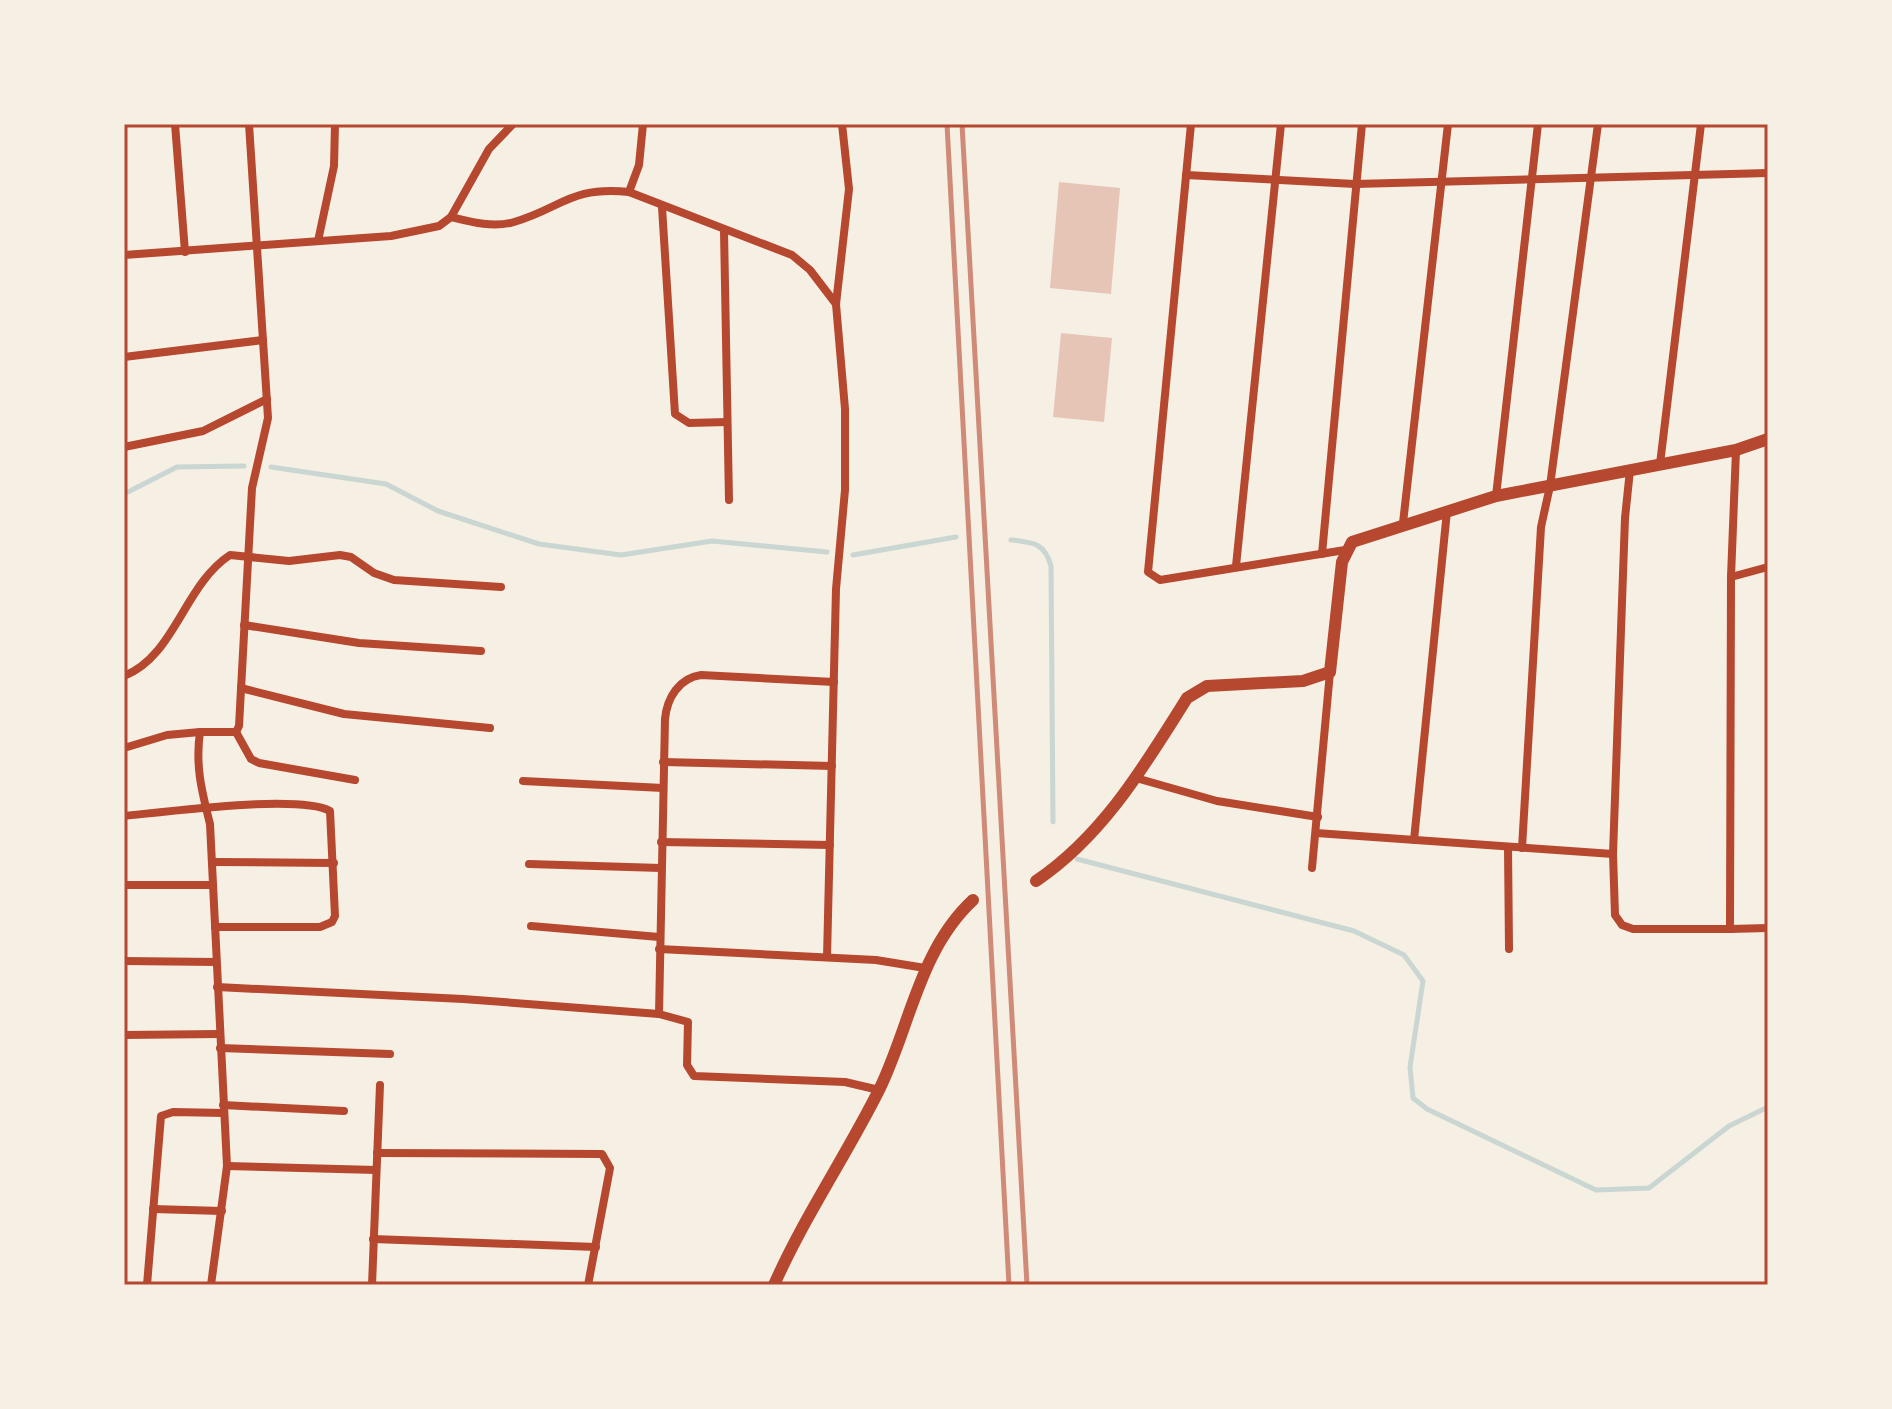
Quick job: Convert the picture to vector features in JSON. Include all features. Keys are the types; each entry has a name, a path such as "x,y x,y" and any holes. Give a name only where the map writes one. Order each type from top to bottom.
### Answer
{"street":[{"path":"175,124 185,252"},
{"path":"249,124 267,399 266,435 252,488 236,732 251,759 259,763 355,780"},
{"path":"318,241 332,179 335,124"},
{"path":"124,255 424,231 451,217 489,149 513,124"},
{"path":"629,192 639,165 643,124"},
{"path":"827,957 834,682 845,463 845,409 836,304 849,189 842,124"},
{"path":"1191,124 1148,572 1160,580 1345,550"},
{"path":"1236,566 1281,124"},
{"path":"1322,554 1362,124"},
{"path":"1403,523 1448,124"},
{"path":"1496,496 1538,124"},
{"path":"1522,848 1538,562 1598,124"},
{"path":"1660,464 1701,124"},
{"path":"1186,175 1355,184 1768,173"},
{"path":"451,217 480,224 514,222 568,197 600,191 629,192 792,255 810,270 836,304"},
{"path":"662,207 675,414 689,423 727,422"},
{"path":"724,231 729,500"},
{"path":"124,357 263,340"},
{"path":"124,447 203,431 267,399"},
{"path":"1312,868 1330,672 1345,550 1352,542 1403,523 1496,496 1736,450 1768,439"},
{"path":"1730,929 1731,577 1736,450"},
{"path":"1630,470 1625,518 1613,854 1615,915 1622,925 1633,929 1768,928"},
{"path":"1414,840 1447,511"},
{"path":"124,676 147,662 162,645 190,596 230,555 289,561 340,555 351,557 374,573 394,580 501,587"},
{"path":"1731,577 1768,567"},
{"path":"244,625 359,643 481,651"},
{"path":"1036,881 1083,842 1136,778 1187,698 1196,691 1207,686 1303,681 1330,672"},
{"path":"659,1014 663,762 666,710 670,698 691,676 834,682"},
{"path":"241,688 344,714 490,728"},
{"path":"200,732 198,786 206,809 212,862 227,1166 211,1285"},
{"path":"124,748 167,735 236,732"},
{"path":"663,762 832,766"},
{"path":"1136,778 1217,801 1318,817"},
{"path":"523,781 663,788"},
{"path":"124,816 245,804 324,808 333,819 335,916 327,927 215,927"},
{"path":"1316,833 1613,854"},
{"path":"661,842 830,845"},
{"path":"1508,847 1509,949"},
{"path":"212,862 334,863"},
{"path":"529,864 661,868"},
{"path":"124,885 213,885"},
{"path":"774,1285 837,1161 879,1090 925,968 948,929 973,900"},
{"path":"531,926 659,937"},
{"path":"659,949 827,957 925,968"},
{"path":"124,961 216,962"},
{"path":"217,987 463,999 659,1014 688,1022 687,1065 694,1076 845,1082 879,1090"},
{"path":"124,1035 219,1034"},
{"path":"220,1048 390,1054"},
{"path":"372,1285 380,1085"},
{"path":"147,1285 161,1116 173,1112 223,1109 344,1111"},
{"path":"377,1153 602,1154 610,1168 588,1285"},
{"path":"227,1166 376,1170"},
{"path":"153,1209 222,1211"},
{"path":"373,1239 596,1247"}],"building":[{"path":"1059,182 1120,188 1111,294 1050,288"},
{"path":"1061,333 1112,338 1104,422 1053,417"}],"waterway":[{"path":"124,494 177,467 244,466"},
{"path":"271,467 386,484 438,511 539,544 621,555 712,541 827,552"},
{"path":"853,555 956,537"},
{"path":"1011,540 1042,548 1051,566 1053,822"},
{"path":"1077,859 1354,931 1404,955 1423,981 1410,1067 1413,1098 1427,1109 1596,1190 1649,1188 1729,1126 1768,1107"}],"railway":[{"path":"947,124 1009,1285"},
{"path":"962,124 1027,1285"}]}
